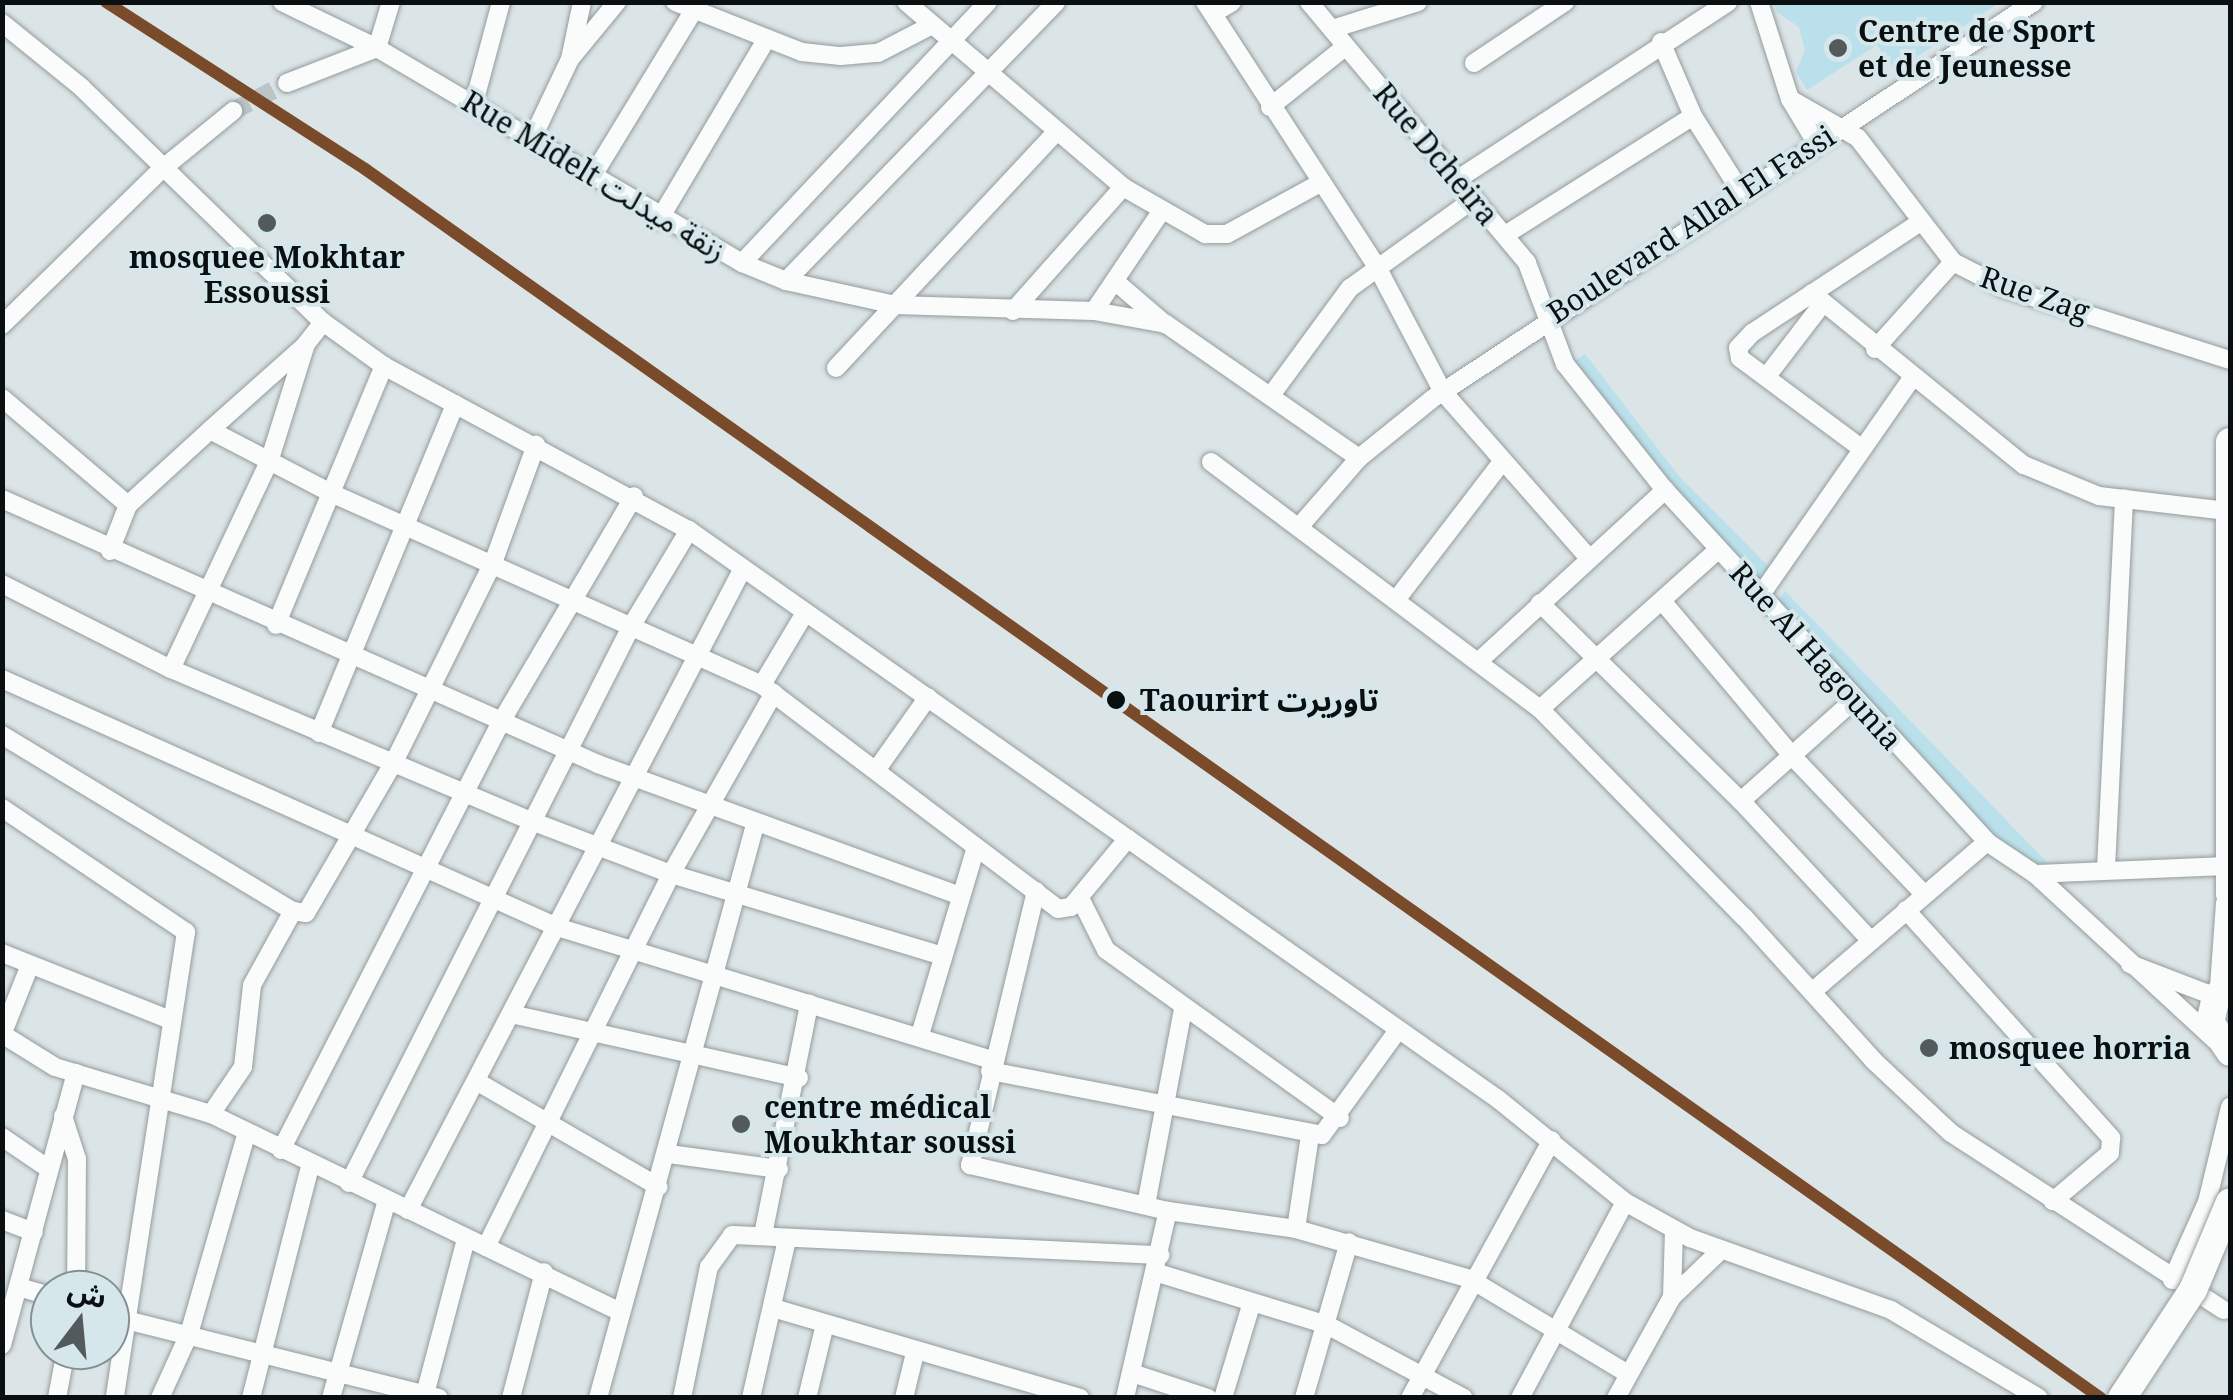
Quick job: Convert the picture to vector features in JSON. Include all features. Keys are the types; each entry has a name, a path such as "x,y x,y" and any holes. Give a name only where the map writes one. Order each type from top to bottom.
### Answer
{"main road":[{"path":"2230,442 2230,894"},
{"path":"2226,1049 2210,1022 2223,989 2230,904"},
{"path":"2122,1398 2193,1290 2230,1202"}],"street":[{"name":"Rue Midelt زنقة ميدلت","path":"282,2 378,48 659,220 742,263 786,281 895,305 1094,311 1166,324 1272,394 1358,458"},
{"path":"286,83 378,48 391,2"},
{"path":"474,104 501,2"},
{"path":"532,139 570,59 582,2"},
{"path":"570,59 617,2"},
{"path":"675,2 766,40 841,56 878,53 932,25"},
{"path":"906,2 1123,187 1160,213 1205,234 1227,234 1320,183"},
{"path":"742,263 988,2"},
{"path":"786,281 1056,2"},
{"path":"1232,2 1210,8 1270,107 1376,266 1443,392 1589,558"},
{"name":"Rue Dcheira","path":"1309,2 1527,264 1550,315"},
{"path":"1332,29 1418,2"},
{"path":"1458,179 1661,42 1728,2"},
{"path":"1759,2 1790,99 1817,144"},
{"name":"Boulevard Allal El Fassi","path":"1298,527 1358,458 1550,315 1744,195 1840,126 2034,2"},
{"path":"1474,62 1561,4"},
{"path":"592,177 697,9"},
{"path":"2,23 81,87 324,322 384,366 634,496 689,530 1552,1140 1625,1202 1674,1231 1891,1310 2039,1398"},
{"path":"659,220 766,40"},
{"path":"1661,42 1693,116 1744,195"},
{"path":"1270,107 1345,47"},
{"name":"Rue Zag","path":"1790,99 1840,126 1882,164 1919,223 1952,262 2004,288 2230,360"},
{"path":"2,325 162,169 234,112"},
{"path":"1505,236 1693,116"},
{"path":"836,368 1057,132"},
{"path":"1012,311 1123,187"},
{"path":"1272,394 1331,312 1376,266 1474,199"},
{"path":"1094,311 1160,213"},
{"path":"1861,448 1740,358 1742,340 1818,298 1919,223"},
{"path":"1876,348 1952,262"},
{"path":"1116,282 1166,324"},
{"path":"1818,298 2024,466 2071,488 2227,511"},
{"path":"1767,376 1818,298"},
{"name":"Rue Al Hagounia","path":"1550,315 1577,384 1665,490 1853,701 1988,842 2035,874 2125,962 2226,1049"},
{"path":"110,551 128,504 306,344 324,322"},
{"path":"171,668 202,592 270,462 306,344"},
{"path":"276,625 334,494 384,366"},
{"path":"1760,596 1912,378"},
{"path":"2,398 128,504"},
{"path":"319,733 455,404"},
{"path":"210,430 334,494 700,654 768,689 1065,910 1080,898 1128,838"},
{"path":"2,735 292,911 310,910 394,762 493,563 536,445"},
{"path":"1211,462 1540,709 1920,1106 2172,1280 2228,1312"},
{"path":"1396,600 1502,463"},
{"path":"1479,660 1665,490"},
{"path":"281,1150 469,794 501,722 570,597 634,496"},
{"path":"2,498 110,551 566,750 706,808 961,896"},
{"path":"2106,868 2124,498"},
{"path":"349,1183 534,822 566,750 632,625 689,530"},
{"path":"1540,709 1598,661 1719,548"},
{"path":"408,1210 743,568"},
{"path":"2,584 171,668 534,822 671,874 944,956"},
{"path":"1663,602 1794,757 1924,894"},
{"path":"1540,603 1741,801 1870,940"},
{"path":"486,1247 671,874 806,614"},
{"path":"2,679 556,927 920,1035 991,1066 1164,1106 1310,1135 1327,1134 1398,1030"},
{"path":"877,769 928,697"},
{"path":"1741,801 1853,701"},
{"path":"2,808 178,921 187,939 170,1020 130,1315"},
{"path":"598,1398 696,1059 755,825"},
{"path":"1814,991 1988,842"},
{"path":"920,1035 976,847"},
{"path":"2035,874 2229,853"},
{"path":"1036,891 970,1164 1168,1211 1296,1228 1470,1279 1628,1374"},
{"path":"1080,898 1106,950 1340,1118"},
{"path":"1906,910 2112,1138 2110,1152 2054,1201"},
{"path":"210,1114 243,1067 252,985 292,911"},
{"path":"2,953 170,1020"},
{"path":"2125,962 2223,989"},
{"path":"30,965 3,1034 33,1058 162,1095 210,1114 310,1167 544,1272 620,1312"},
{"path":"763,1235 800,1078 809,1004"},
{"path":"1146,1206 1183,1008"},
{"path":"511,1014 591,1036 800,1078"},
{"path":"2,1345 22,1288 46,1168 76,1073"},
{"path":"476,1081 546,1125 658,1186"},
{"path":"2172,1280 2208,1202 2230,1107"},
{"path":"64,1116 77,1159 76,1270"},
{"path":"160,1398 189,1334 247,1132"},
{"path":"1296,1228 1310,1135"},
{"path":"2,1137 46,1168"},
{"path":"1410,1398 1470,1279 1552,1140"},
{"path":"669,1154 779,1169"},
{"path":"252,1398 310,1167"},
{"path":"332,1398 386,1200"},
{"path":"1520,1398 1625,1202"},
{"path":"1126,1398 1160,1264 1168,1211"},
{"path":"2,1220 34,1232"},
{"path":"1672,1297 1674,1231"},
{"path":"682,1398 714,1253 732,1235 1160,1264 1252,1302 1327,1325 1464,1398"},
{"path":"751,1398 787,1238"},
{"path":"130,1322 429,1396 466,1239"},
{"path":"1304,1398 1349,1242"},
{"path":"1616,1398 1672,1297 1721,1250"},
{"path":"511,1398 544,1272"},
{"path":"22,1288 30,1290"},
{"path":"1222,1398 1252,1302"},
{"path":"773,1308 915,1353 1080,1398"},
{"path":"807,1398 825,1324"},
{"path":"904,1398 915,1353"},
{"path":"57,1398 62,1370"},
{"path":"115,1398 120,1370"},
{"path":"1132,1372 1208,1398"},
{"path":"1011,1398 1016,1378"}],"shaded area":[{"name":"Centre de Sport et de Jeunesse","path":"1774,2 1999,3 1895,71 1877,45 1807,90 1796,72 1805,51 1799,27 1777,12"},
{"path":"1585,354 1678,475 1774,572 1762,582 1674,494 1567,366"},
{"path":"1785,591 2065,881 2034,881 1772,608"}],"tunnel":[{"path":"233,111 287,83"}],"transit line":[{"path":"106,2 365,169 2101,1398"}],"place":[{"name":"Centre de Sport et de Jeunesse","path":"1838,48"},
{"name":"mosquee Mokhtar Essoussi","path":"267,223"},
{"name":"Taourirt تاوريرت","path":"1116,700"},
{"name":"mosquee horria","path":"1929,1048"},
{"name":"centre médical Moukhtar soussi","path":"741,1124"}]}
